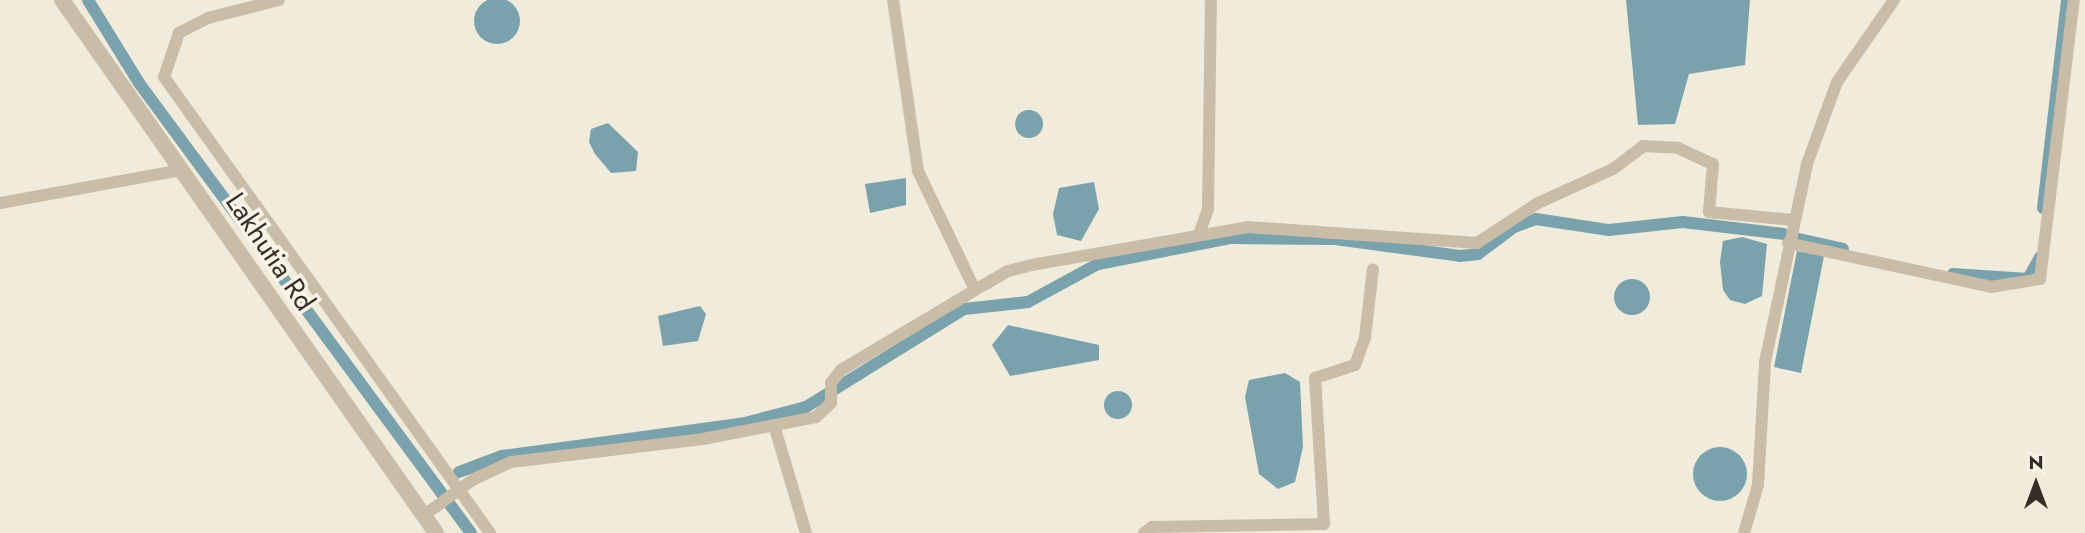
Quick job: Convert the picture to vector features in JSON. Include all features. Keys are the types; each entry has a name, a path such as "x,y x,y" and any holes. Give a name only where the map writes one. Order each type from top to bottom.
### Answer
{"street":[{"name":"Lakhutia Rd","path":"62,0 436,533"},
{"path":"279,0 208,18 179,33 164,78 462,489 491,533"},
{"path":"893,0 918,172 975,290"},
{"path":"1199,234 1208,209 1212,0"},
{"path":"1744,533 1758,485 1765,362 1794,220 1837,82 1894,0"},
{"path":"1788,243 1991,287 2040,279 2074,0"},
{"path":"423,516 462,489 511,462 817,417 831,403 831,383 841,370 1009,271 1037,264 1248,227 1477,243 1538,203 1613,169 1643,146 1678,148 1713,163 1709,212 1794,220"},
{"path":"0,203 182,170"},
{"path":"1144,533 1152,527 1258,529 1324,524 1315,378 1355,365 1365,337 1373,269"},
{"path":"774,425 806,533"}],"water":[{"path":"497,-2 513,5 520,21 513,37 497,44 481,37 474,21 481,5"},
{"path":"1626,0 1750,0 1745,65 1689,74 1675,124 1638,125"},
{"path":"1029,110 1039,114 1043,124 1039,134 1029,138 1019,134 1015,124 1019,114"},
{"path":"608,123 638,152 636,171 611,173 595,154 589,142 591,129"},
{"path":"906,178 906,205 870,213 865,184"},
{"path":"1094,182 1099,209 1081,241 1057,235 1053,214 1059,188"},
{"path":"1742,237 1767,244 1762,296 1745,304 1730,300 1723,290 1720,262 1723,241"},
{"path":"1797,251 1824,256 1801,373 1774,367"},
{"path":"1632,279 1645,284 1650,297 1645,310 1632,315 1619,310 1614,297 1619,284"},
{"path":"700,306 706,314 698,341 663,346 658,316"},
{"path":"1008,325 1099,345 1099,360 1010,376 992,345"},
{"path":"1285,373 1300,382 1303,447 1295,482 1278,489 1259,474 1245,397 1249,380"},
{"path":"1118,391 1128,395 1132,405 1128,415 1118,419 1108,415 1104,405 1108,395"},
{"path":"1720,447 1739,455 1747,474 1739,493 1720,501 1701,493 1693,474 1701,455"}],"waterway":[{"path":"88,0 139,83 471,533"},
{"path":"2043,208 2067,0"},
{"path":"459,472 502,456 745,423 806,407 964,309 1028,302 1098,264 1231,238 1335,239 1460,256 1478,254 1514,227 1536,219 1609,230 1683,222 1783,234"},
{"path":"1799,239 1843,249"},
{"path":"1953,274 2028,279 2040,257"}]}
